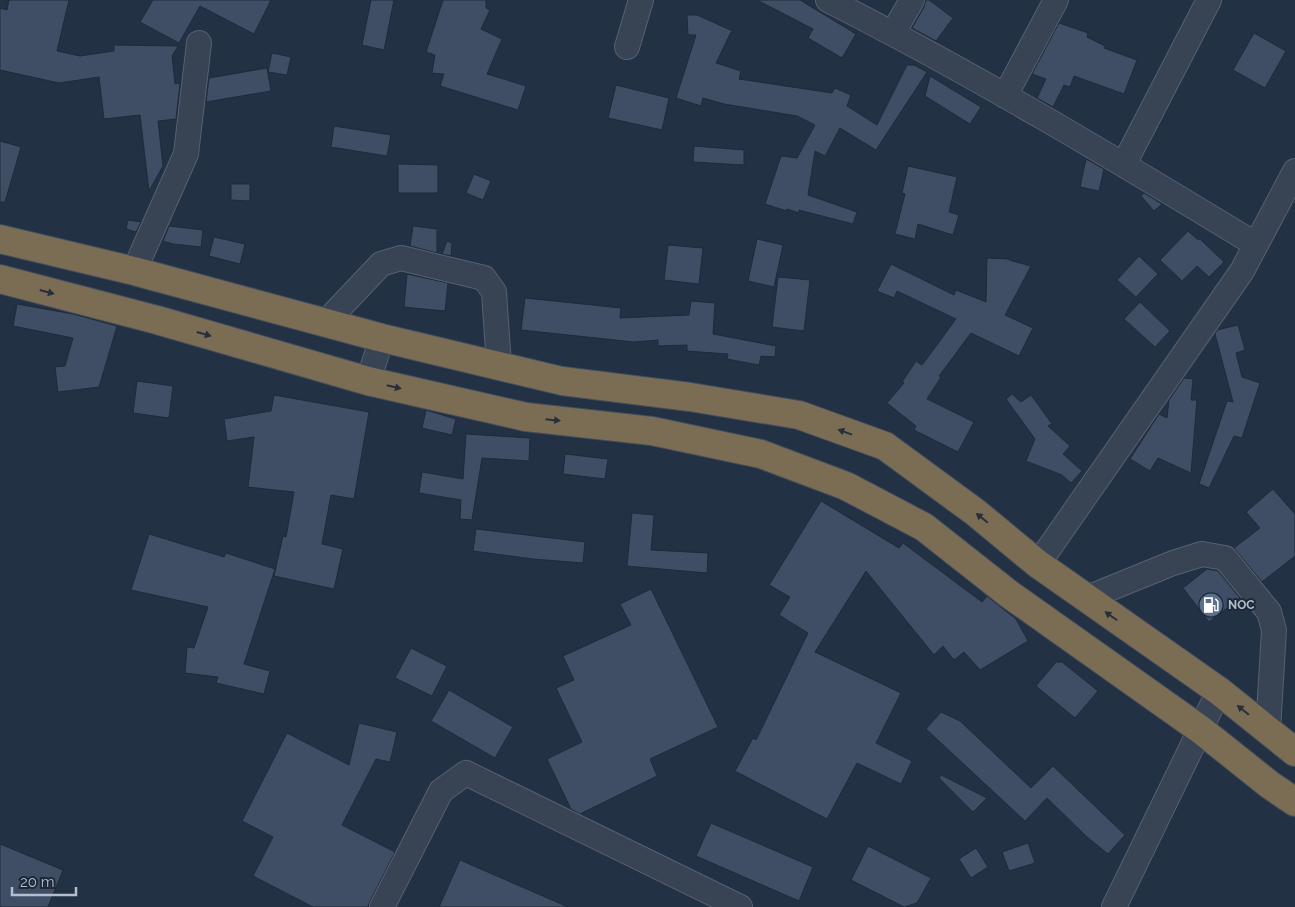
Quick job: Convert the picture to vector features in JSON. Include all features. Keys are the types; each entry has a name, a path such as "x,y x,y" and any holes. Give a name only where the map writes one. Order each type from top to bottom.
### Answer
{"highway":[{"path":"0,239 134,271 382,338 562,382 690,396 798,414 884,446 975,512 1038,564 1219,691 1295,752"},
{"path":"0,279 157,320 368,381 526,418 652,431 761,454 846,486 924,527 1009,594 1201,730 1270,785 1295,802"}],"street":[{"path":"627,47 641,0"},
{"path":"828,0 894,33 1005,96 1124,164 1255,244"},
{"path":"894,33 912,0"},
{"path":"1005,96 1056,0"},
{"path":"1124,164 1209,0"},
{"path":"134,271 186,154 199,44"},
{"path":"1038,564 1242,271 1295,171"},
{"path":"326,322 380,264 401,258 484,278 494,292 500,366"},
{"path":"368,381 382,338"},
{"path":"1087,598 1172,563 1202,554 1225,558 1269,612 1274,630 1268,730"},
{"path":"1114,907 1219,691"},
{"path":"382,907 441,791 466,773 740,907"}],"building":[{"path":"9,0 69,0 57,51 80,56 114,51 114,45 178,46 172,56 175,84 180,83 176,119 158,121 163,166 149,191 140,115 104,119 99,77 59,83 0,70 0,8 7,10"},
{"path":"153,0 271,0 254,34 200,6 179,43 140,22"},
{"path":"371,0 394,0 384,50 362,45"},
{"path":"443,0 486,0 486,8 490,10 481,29 502,39 487,74 526,86 518,110 440,86 444,74 432,73 435,55 426,52"},
{"path":"757,0 800,0 856,34 842,58 808,38 813,29"},
{"path":"926,0 929,0 953,18 936,41 912,28"},
{"path":"687,15 697,15 735,32 731,32 716,63 741,71 739,79 832,93 835,88 851,95 847,106 877,125 907,65 914,65 927,72 876,150 840,128 825,156 815,151 808,195 857,212 853,224 799,210 799,213 787,209 787,211 765,204 781,156 797,158 815,125 797,116 724,104 703,98 701,106 676,98 696,35 688,35"},
{"path":"1059,23 1088,33 1087,37 1105,46 1104,48 1137,60 1124,94 1074,76 1070,87 1064,85 1053,107 1037,98 1046,79 1032,74"},
{"path":"1254,33 1286,51 1265,88 1233,70"},
{"path":"272,53 291,57 287,75 268,72"},
{"path":"267,68 271,91 206,102 209,78"},
{"path":"930,76 981,107 970,124 925,96"},
{"path":"616,85 669,98 662,130 608,118"},
{"path":"334,126 391,135 387,156 331,147"},
{"path":"0,141 21,147 5,202 0,202"},
{"path":"694,146 744,150 744,165 693,162"},
{"path":"1086,159 1104,169 1099,191 1080,187"},
{"path":"398,164 438,165 438,193 398,193"},
{"path":"908,166 957,177 949,212 959,215 953,235 918,224 915,239 895,234 905,194 902,193"},
{"path":"474,174 491,181 483,200 466,193"},
{"path":"231,184 250,184 250,201 231,200"},
{"path":"1144,193 1162,204 1154,211 1141,196"},
{"path":"128,220 141,222 136,232 126,229"},
{"path":"169,226 203,230 201,247 163,241"},
{"path":"413,226 437,229 437,253 410,246"},
{"path":"1188,231 1198,240 1200,239 1224,262 1209,277 1197,266 1182,281 1160,260"},
{"path":"214,237 245,244 240,264 209,256"},
{"path":"757,239 783,245 774,287 748,281"},
{"path":"447,241 452,243 451,256 442,254"},
{"path":"668,245 703,248 699,284 664,280"},
{"path":"1139,256 1158,274 1136,297 1117,280"},
{"path":"987,258 1009,259 1031,266 1005,315 1033,328 1019,356 971,333 939,376 941,377 927,399 974,422 958,452 914,430 916,426 887,403 904,383 902,382 916,361 922,365 956,319 897,291 894,298 877,291 891,264 954,295 956,290 986,302"},
{"path":"407,274 448,283 445,311 404,307"},
{"path":"778,277 810,280 804,331 772,327"},
{"path":"525,298 621,308 620,318 689,315 691,301 715,303 713,334 776,346 775,357 761,356 759,365 727,359 728,354 687,351 687,345 658,346 658,340 634,342 521,330"},
{"path":"1140,302 1170,331 1155,347 1124,319"},
{"path":"17,304 73,314 117,326 99,387 58,392 55,367 65,366 73,338 13,326"},
{"path":"1238,325 1245,350 1236,353 1242,377 1260,383 1242,438 1234,436 1209,488 1199,484 1227,401 1233,402 1215,334 1217,330"},
{"path":"1184,378 1193,379 1191,400 1197,400 1191,473 1158,458 1150,471 1130,459 1159,414 1167,418 1169,400"},
{"path":"137,381 173,386 169,418 133,413"},
{"path":"1012,394 1021,402 1031,395 1052,424 1048,426 1070,446 1063,454 1082,471 1071,483 1062,475 1026,461 1035,439 1006,399"},
{"path":"274,395 369,412 354,499 331,495 322,544 343,549 334,589 274,576 283,536 286,537 294,492 248,487 254,437 227,441 224,419 271,411"},
{"path":"426,410 456,419 452,435 422,428"},
{"path":"466,434 530,438 529,461 482,458 472,520 460,519 461,500 419,493 422,472 463,479"},
{"path":"565,454 608,459 605,479 563,474"},
{"path":"1273,489 1295,514 1295,556 1262,582 1234,548 1260,528 1246,512"},
{"path":"821,501 899,548 903,543 982,602 987,596 1016,619 1028,641 980,670 964,652 954,660 943,646 934,655 866,571 815,652 901,693 876,743 912,761 901,784 857,763 827,819 735,771 753,738 756,740 808,633 779,615 790,597 769,585"},
{"path":"632,513 654,515 651,550 708,553 707,573 627,566"},
{"path":"476,529 585,542 583,563 473,551"},
{"path":"149,534 224,557 226,553 275,569 244,664 270,671 264,694 216,683 218,677 185,673 187,647 194,648 208,607 131,590"},
{"path":"1207,569 1218,571 1240,598 1209,622 1183,588"},
{"path":"651,589 718,727 650,759 657,776 580,814 571,809 547,759 582,742 556,688 574,680 563,656 631,625 620,604"},
{"path":"411,648 447,666 432,696 395,678"},
{"path":"1056,662 1062,662 1098,691 1075,718 1036,686"},
{"path":"449,690 513,727 495,758 431,721"},
{"path":"941,712 960,721 1031,788 1053,766 1125,835 1108,854 1087,837 1047,798 1025,821 926,729"},
{"path":"359,723 397,732 390,762 376,759 342,825 395,852 368,907 313,907 253,876 273,837 242,821 287,733 349,765"},
{"path":"941,775 987,798 973,812 939,778"},
{"path":"711,823 813,867 799,901 696,856"},
{"path":"1028,843 1035,863 1009,871 1002,852"},
{"path":"0,844 63,870 48,907 0,907"},
{"path":"868,846 931,878 917,903 904,907 851,880"},
{"path":"976,848 988,867 971,878 959,859"},
{"path":"460,860 568,907 439,907"}],"place":[{"name":"NOC","path":"1211,605"}]}
